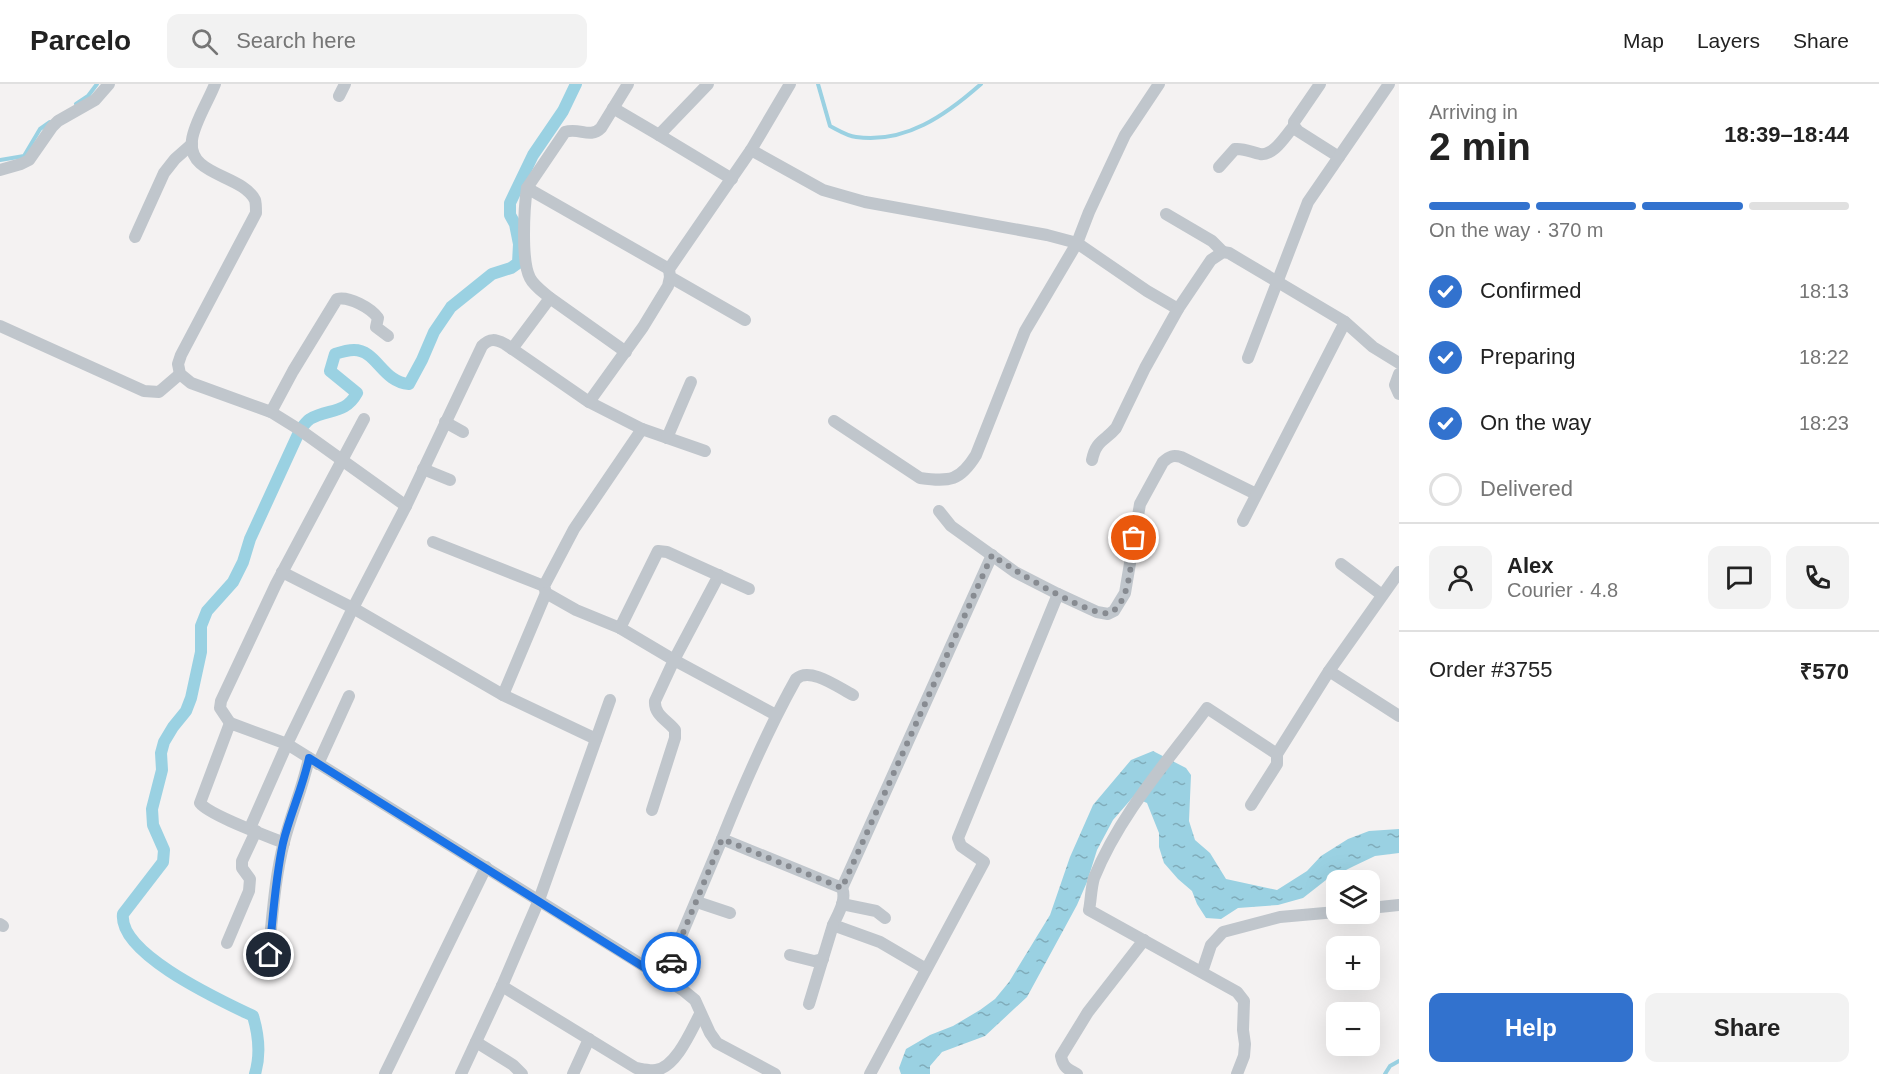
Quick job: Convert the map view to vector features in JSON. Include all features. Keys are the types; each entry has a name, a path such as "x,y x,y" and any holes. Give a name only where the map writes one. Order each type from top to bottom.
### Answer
{"street":[{"path":"0,170 29,160 58,121 95,100 110,84"},
{"path":"215,84 192,137 192,152 202,165 245,189 255,200 256,213 181,355 178,364 180,374 191,383 272,412 406,506"},
{"path":"339,96 345,84"},
{"path":"626,352 534,284 526,267 524,218 527,188 565,132 572,129 590,134 596,133 628,84"},
{"path":"659,135 708,84"},
{"path":"589,402 626,352 668,286 670,273 751,150 790,84"},
{"path":"834,421 920,478 934,480 959,477 968,468 976,455 1025,331 1077,243 1125,135 1159,84"},
{"path":"1219,168 1235,149 1242,148 1261,154 1269,153 1294,126 1294,122 1320,84"},
{"path":"1248,358 1308,202 1389,84"},
{"path":"613,108 732,179"},
{"path":"1294,126 1298,131 1339,157"},
{"path":"135,237 164,173 175,159 192,144"},
{"path":"751,150 823,190 865,202 1047,234 1077,243 1147,291 1178,309"},
{"path":"527,188 745,320"},
{"path":"1166,214 1212,240 1223,252 1229,253 1345,322 1373,347 1399,363"},
{"path":"1092,460 1094,448 1116,428 1145,368 1178,309 1210,260 1223,252"},
{"path":"272,412 293,371 337,299 346,298 372,311 378,318 376,327 388,336"},
{"path":"512,349 550,298"},
{"path":"1242,521 1345,322"},
{"path":"0,326 144,391 159,392 180,374"},
{"path":"227,943 249,891 250,879 242,868 242,861 287,744 406,506 482,346 488,340 495,340 512,349 589,402 642,429 705,452"},
{"path":"1399,374 1395,385 1399,394"},
{"path":"667,438 691,382"},
{"path":"364,420 282,572 221,700 220,708 230,723 287,744 663,979 694,1000 717,1043 775,1074"},
{"path":"444,422 463,432"},
{"path":"503,695 545,590 574,530 642,429"},
{"path":"939,511 951,526 1015,572 1097,612 1108,614 1114,611 1125,593 1140,504 1163,462 1169,457 1173,455 1181,457 1257,494"},
{"path":"423,469 450,480"},
{"path":"433,543 545,590 576,609 620,628 776,715"},
{"path":"620,628 658,551 668,552 749,589"},
{"path":"809,1004 833,925 842,904 844,893 842,888 992,555"},
{"path":"1341,564 1382,595"},
{"path":"282,572 353,608 503,695 596,739"},
{"path":"1251,805 1277,764 1277,754 1329,671 1399,572"},
{"path":"652,810 675,738 675,730 660,717 655,708 655,701 719,575"},
{"path":"870,1074 984,862 961,846 958,838 1058,594"},
{"path":"1329,671 1399,716"},
{"path":"663,979 697,902 746,777 796,679 806,674 853,695"},
{"path":"266,974 272,913 284,843 301,790 349,696"},
{"path":"461,1074 539,900 610,700"},
{"path":"1237,1074 1244,1056 1244,1001 1237,992 1089,910 1094,880 1123,822 1207,708 1277,754"},
{"path":"230,723 200,803 207,810 284,843"},
{"path":"722,839 842,888"},
{"path":"385,1074 486,867"},
{"path":"697,902 730,913"},
{"path":"842,904 876,912 885,918"},
{"path":"1380,907 1399,905"},
{"path":"1202,972 1211,945 1223,932 1280,917 1326,913"},
{"path":"833,925 880,942 926,969"},
{"path":"1077,1074 1062,1064 1061,1056 1064,1050 1088,1012 1144,940"},
{"path":"790,955 814,961 823,960"},
{"path":"502,986 636,1068 672,1070 700,1014"},
{"path":"573,1074 589,1039"},
{"path":"476,1042 513,1065 522,1074"}],"water":[{"path":"1153,751 1186,768 1191,775 1189,821 1195,840 1210,853 1226,879 1277,890 1307,871 1321,856 1348,839 1369,831 1399,829 1399,853 1375,856 1346,870 1326,870 1326,880 1303,898 1278,905 1238,908 1221,919 1206,918 1192,891 1164,863 1159,847 1159,833 1147,803 1133,797 1113,820 1097,850 1077,905 1027,997 985,1036 942,1052 930,1066 930,1074 901,1074 899,1068 906,1049 980,1010 995,999 1009,982 1050,915 1070,857 1093,805 1131,760"}],"waterway":[{"path":"76,104 88,96 97,84"},
{"path":"255,1074 258,1045 253,1016 197,988 154,960 137,945 126,929 123,914 163,862 164,850 153,825 152,809 162,770 161,753 164,742 186,711 191,698 201,652 201,626 207,611 233,582 300,430 310,419 347,405 357,393 330,371 335,354 352,350 362,351 392,378 409,384 434,332 451,307 492,274 511,268 518,263 519,244 515,224 510,215 510,203 533,155 563,111 576,84"},
{"path":"818,84 830,126 853,136 874,138 891,136 924,125 954,106 981,84"},
{"path":"0,160 24,156 40,129 50,122"},
{"path":"1385,1074 1390,1066 1399,1061"}],"way so far":[{"path":"671,962 722,839 842,888 992,555 1015,572 1058,594 1097,612 1108,614 1114,611 1125,593 1134,538"}],"route":[{"path":"269,955 272,913 284,843 309,758 663,979 671,962"}]}
